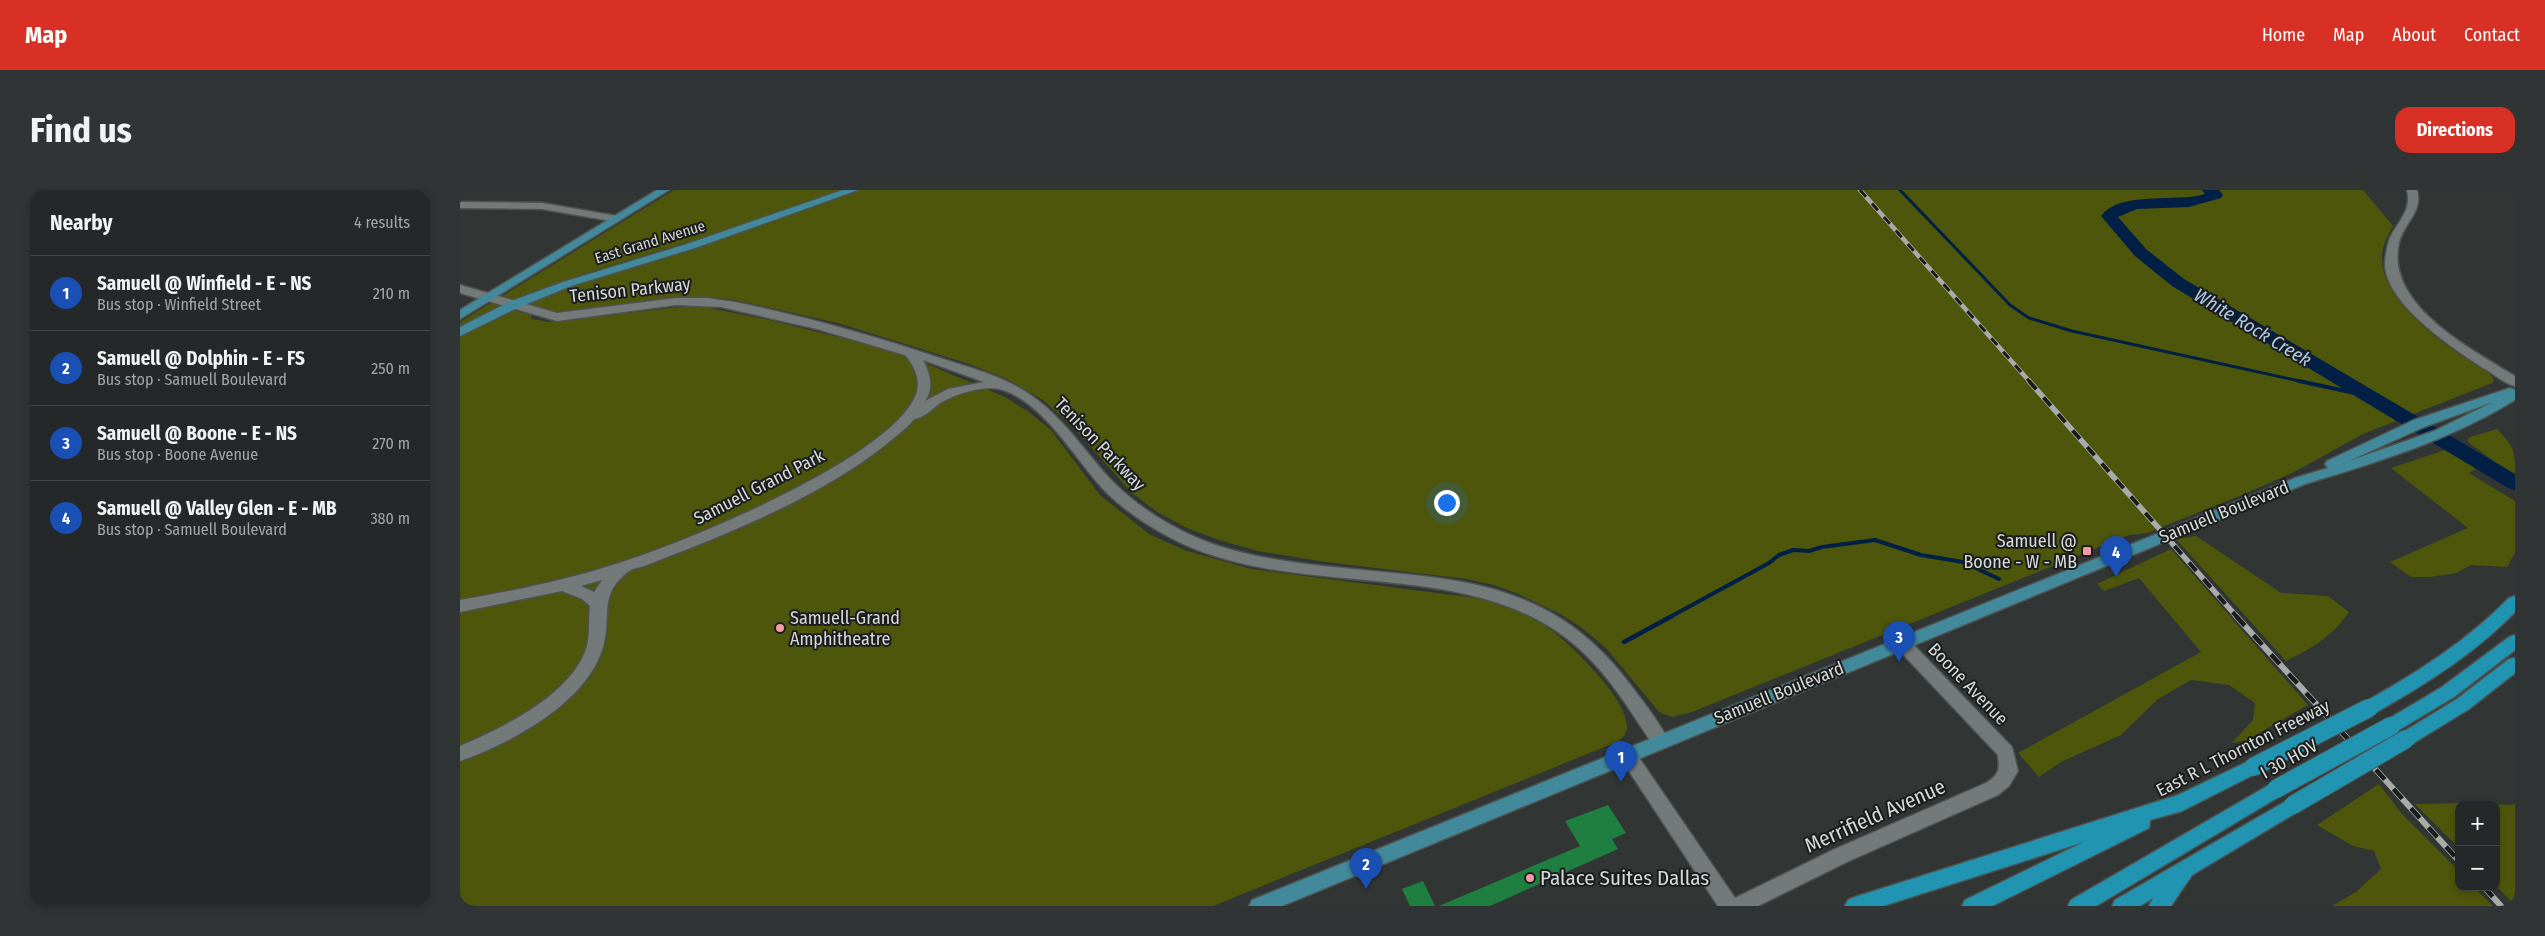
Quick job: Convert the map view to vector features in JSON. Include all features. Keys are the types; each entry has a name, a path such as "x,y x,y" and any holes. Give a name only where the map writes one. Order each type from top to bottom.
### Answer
{"highway":[{"name":"East R L Thornton Freeway","path":"1972,906 2253,767 2428,676 2464,650 2497,622 2515,602"},
{"name":"I 30 HOV","path":"2078,906 2448,692 2515,641"},
{"path":"2122,906 2463,704 2515,664"},
{"path":"1855,906 2185,801"},
{"path":"2159,906 2187,868"}],"main road":[{"name":"East Grand Avenue","path":"460,314 664,190"},
{"name":"East Grand Avenue","path":"460,332 513,305 576,280 691,246 853,190"},
{"name":"Samuell Boulevard","path":"2300,481 2374,441 2453,409 2515,393"},
{"name":"Samuell Boulevard","path":"1259,906 1627,754 2300,481 2390,452 2469,420 2497,407 2515,393"}],"street":[{"path":"2412,190 2414,209 2394,240 2391,250 2393,274 2408,300 2434,327 2515,382"},
{"path":"460,204 542,206 617,218"},
{"name":"Tenison Parkway","path":"460,289 556,317 668,303 706,302 768,313 909,351 1005,386 1030,401 1051,418 1071,438 1118,494 1160,524 1199,545 1236,557 1286,567 1469,588 1499,595 1549,617 1571,632 1613,673 1660,741"},
{"name":"Samuell Grand Park","path":"899,427 918,404 924,384 921,367 909,351"},
{"name":"Samuell Grand Park","path":"460,606 563,585 628,566 717,532 778,504 857,457 950,391 977,386 1005,386"},
{"name":"Samuell Grand Park","path":"460,754 523,723 543,710 581,674 592,655 596,640 597,604 603,590 612,578 628,566"},
{"path":"563,585 588,595 597,604"},
{"name":"Boone Avenue","path":"1902,643 1968,710 2006,752"},
{"name":"Merrifield Avenue","path":"1738,906 1842,855 1992,789 2003,781 2009,771 2006,752"},
{"path":"1627,754 1644,783 1729,906"}],"green space":[{"path":"674,190 842,190 722,232 593,271 524,297 559,290 716,240 860,190 2363,190 2393,226 2382,254 2383,270 2389,285 2399,300 2425,328 2492,376 2494,380 2492,383 2363,434 2294,472 2242,495 2147,533 2129,535 1692,712 1672,717 1659,712 1606,648 1582,628 1562,615 1516,593 1494,585 1467,579 1326,562 1258,551 1189,529 1157,512 1132,493 1073,427 1043,400 1007,379 966,363 838,323 730,299 680,297 558,313 531,304 516,311 531,315 532,319 549,322 679,307 705,307 769,320 899,352 1005,397 1029,412 1051,430 1100,495 1149,534 1184,550 1251,569 1476,598 1506,607 1533,619 1560,637 1599,676 1621,707 1626,721 1626,732 1622,738 1612,744 1213,906 460,906 460,322"},
{"path":"2497,429 2513,450 2515,477 2467,441 2470,437"},
{"path":"2463,444 2486,463 2469,473 2515,501 2515,553 2507,567 2471,565 2456,573 2430,577 2411,577 2390,562 2468,528 2391,468"},
{"path":"2196,536 2281,593 2328,596 2349,612 2336,628 2321,641 2286,661 2176,539"},
{"path":"2171,549 2308,705 2247,740 2232,743 2253,720 2255,703 2229,685 2191,680 2158,699 2121,735 2061,762 2039,777 2018,753 2201,652 2139,578 2104,591 2097,584"},
{"path":"2379,784 2402,814 2455,867 2455,891 2478,891 2493,906 2332,906 2356,892 2381,869 2374,851 2353,846 2317,825"},
{"path":"2455,803 2455,844 2415,804"},
{"path":"2515,803 2515,905 2500,890 2500,804 2512,805"}],"building":[{"name":"Palace Suites Dallas","path":"1608,805 1626,833 1612,839 1618,849 1490,906 1439,906 1580,846 1565,821"},
{"path":"1423,881 1435,906 1410,906 1402,889"}],"waterway":[{"path":"1900,190 2010,305 2029,318 2072,331 2304,382"},
{"name":"White Rock Creek","path":"2209,190 2216,195 2189,202 2137,204 2118,210 2109,216 2140,253 2178,282 2515,483"},
{"path":"2299,381 2364,395"},
{"path":"1670,617 1769,563 1779,555 1793,550 1809,551 1822,547 1875,540 1921,555 1963,562 1999,579"},
{"path":"1624,642 1672,616"}],"railway":[{"path":"1860,190 2030,382"},
{"path":"2029,381 2237,617"},
{"path":"2236,616 2455,857"},
{"path":"2488,891 2501,906"}],"place":[{"name":"Samuell @ Boone - W - MB","path":"2087,551"},
{"name":"Samuell @ Valley Glen - E - MB","path":"2116,577"},
{"name":"Samuell-Grand Amphitheatre","path":"780,628"},
{"name":"Samuell @ Boone - E - NS","path":"1899,662"},
{"name":"Samuell @ Winfield - E - NS","path":"1621,782"},
{"name":"Palace Suites Dallas","path":"1530,878"},
{"name":"Samuell @ Dolphin - E - FS","path":"1366,889"}]}
